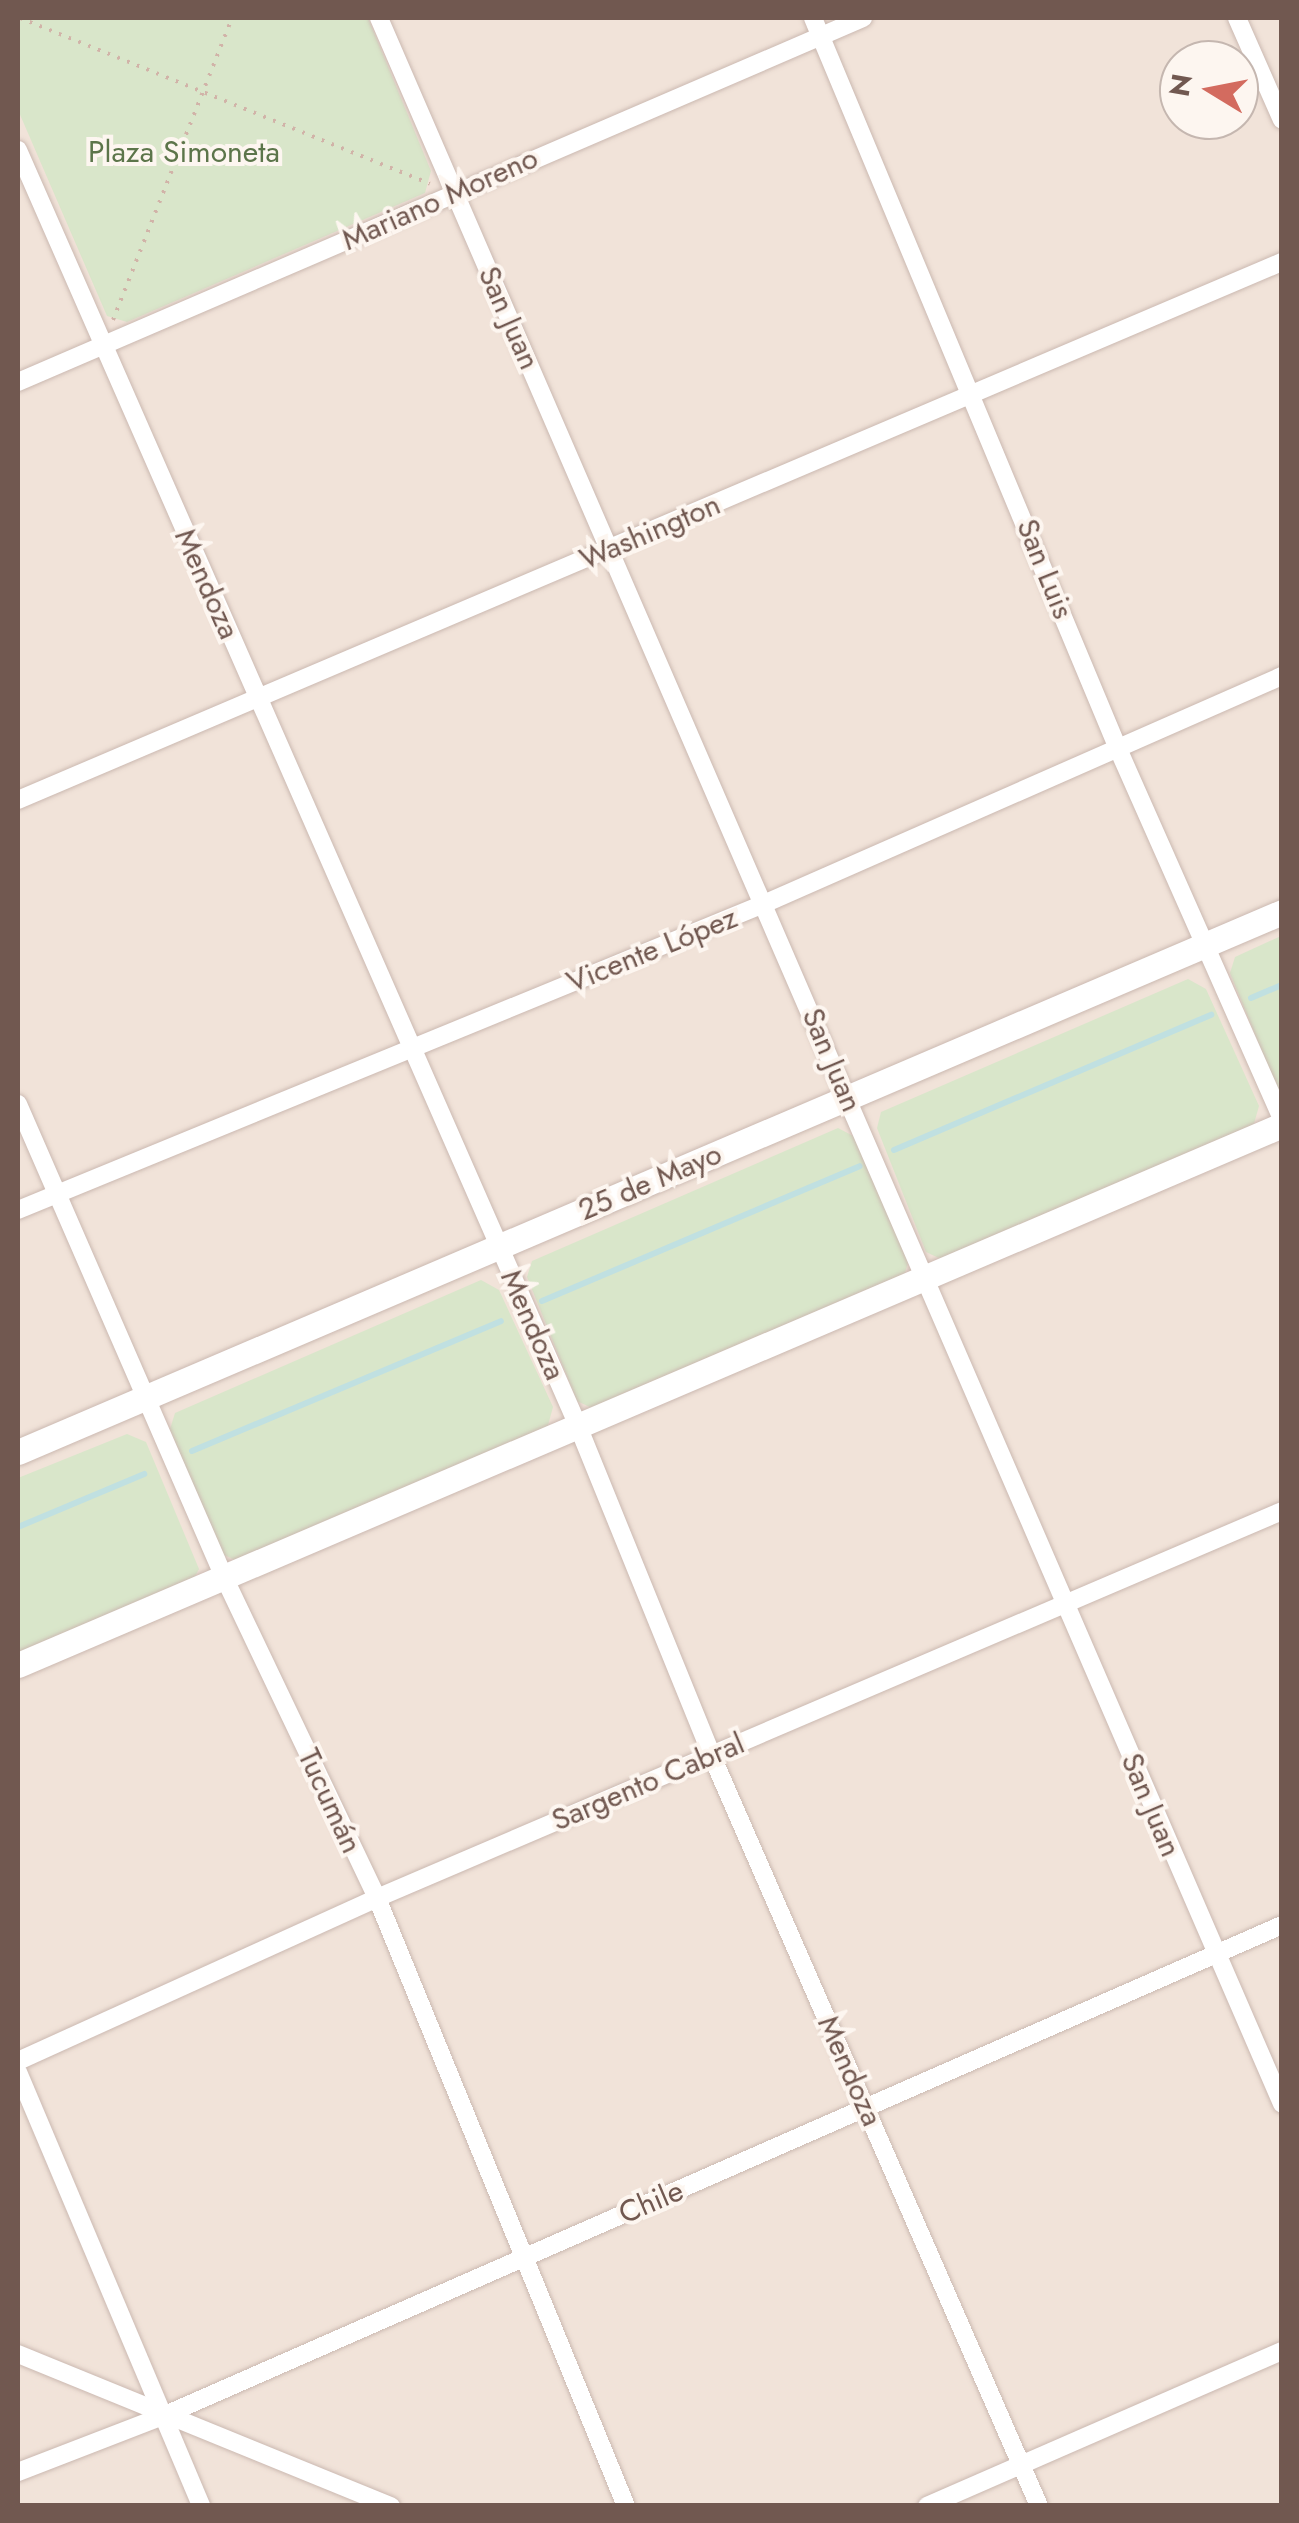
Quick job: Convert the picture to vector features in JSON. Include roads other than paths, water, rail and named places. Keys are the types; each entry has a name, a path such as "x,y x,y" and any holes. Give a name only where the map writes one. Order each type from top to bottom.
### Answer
{"street":[{"name":"San Juan","path":"379,18 612,548 1282,2104"},
{"name":"San Luis","path":"813,18 974,393 1118,751 1282,1122"},
{"name":"Mariano Moreno","path":"18,382 863,18"},
{"path":"1238,18 1282,120"},
{"name":"Mendoza","path":"18,150 409,1050 578,1426 711,1754 1039,2506"},
{"name":"Washington","path":"18,800 1282,262"},
{"name":"Vicente López","path":"18,1210 766,904 1282,676"},
{"name":"25 de Mayo","path":"18,1452 1282,912"},
{"name":"Tucumán","path":"18,1104 224,1577 377,1898 626,2506"},
{"path":"18,1665 1282,1122"},
{"name":"Sargento Cabral","path":"18,2061 377,1898 1064,1600 1282,1511"},
{"name":"Chile","path":"18,2472 163,2416 867,2110 1282,1924"},
{"path":"18,2072 201,2506"},
{"path":"927,2506 1282,2351"},
{"path":"18,2354 391,2506"}],"waterway":[{"path":"1251,998 1282,985"},
{"path":"894,1150 1211,1015"},
{"path":"542,1301 860,1166"},
{"path":"192,1451 501,1321"},
{"path":"18,1527 144,1474"}],"park label":[{"name":"Plaza Simoneta","path":"184,152"}]}
